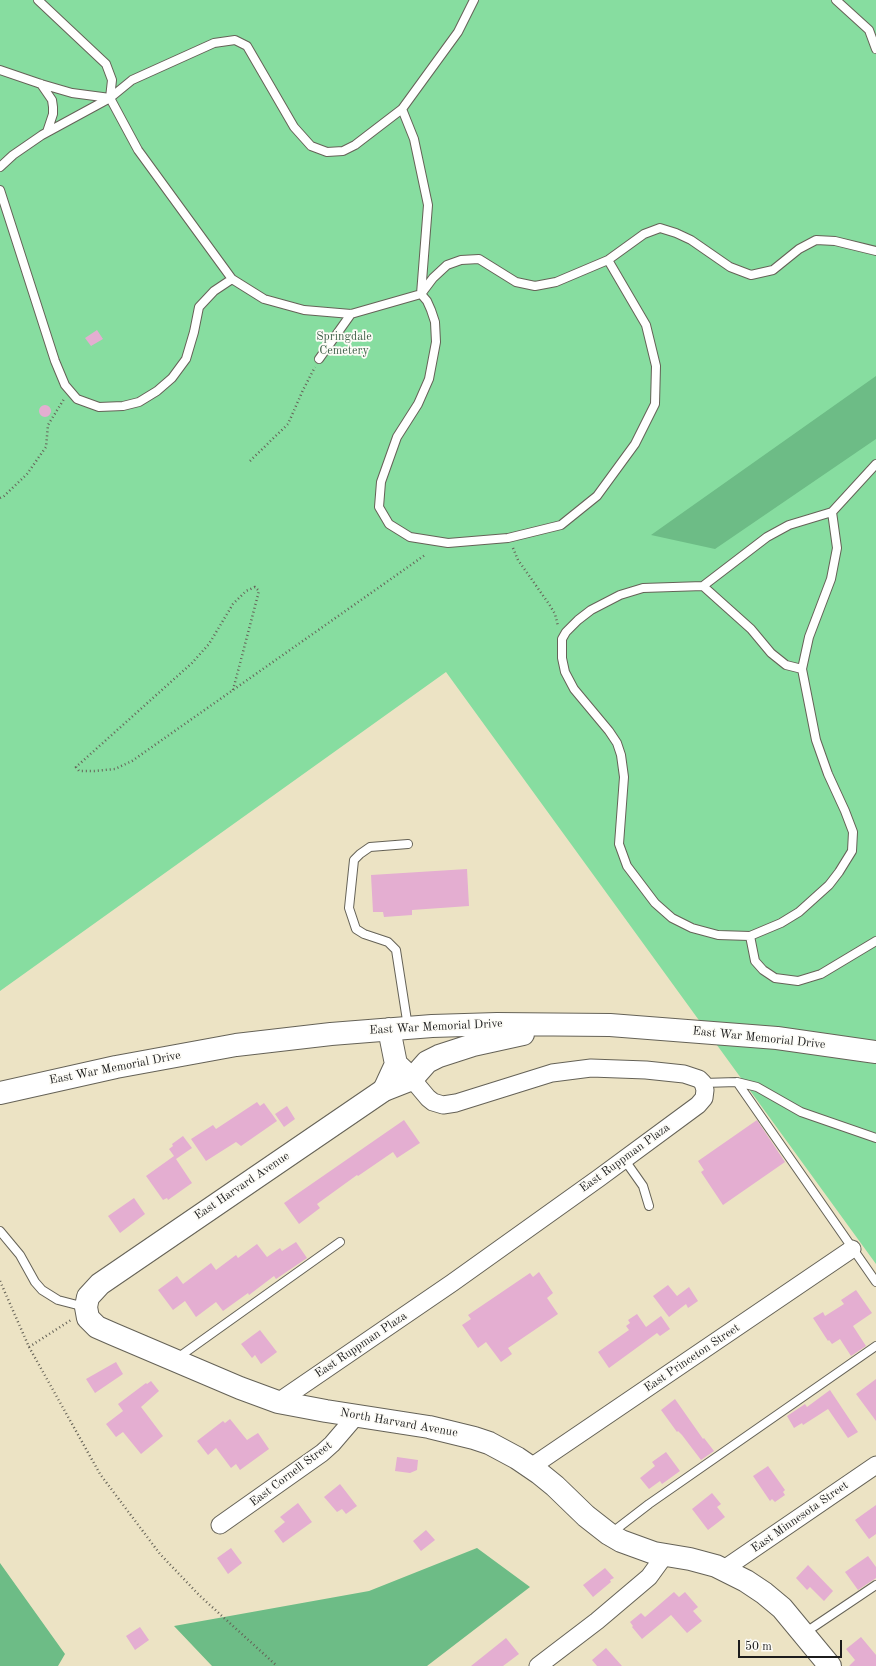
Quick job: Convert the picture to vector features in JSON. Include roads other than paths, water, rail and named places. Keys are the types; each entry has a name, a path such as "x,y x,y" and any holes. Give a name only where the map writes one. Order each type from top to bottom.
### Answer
{"main road":[{"name":"East War Memorial Drive","path":"0,1093 116,1066 217,1048 314,1036 398,1029 497,1024 610,1025 777,1038 876,1052"},
{"path":"396,1064 412,1079 427,1062 439,1056 473,1045 539,1031 610,1025"},
{"path":"384,1090 396,1064 398,1029"},
{"name":"East Harvard Avenue","path":"86,1309 90,1294 100,1284 384,1090 412,1079"},
{"name":"North Harvard Avenue","path":"86,1309 90,1321 102,1330 252,1393 278,1402 429,1427 474,1438 507,1452 531,1467 555,1486 580,1511 609,1534 621,1541 644,1550 690,1559 724,1569 746,1581 782,1608 830,1666"}],"street":[{"path":"412,1079 428,1098 433,1102 443,1105 456,1103 552,1073 591,1068 674,1072 695,1077 703,1083"},
{"name":"East Ruppman Plaza","path":"278,1402 452,1283 698,1105 702,1101 705,1094 703,1083"},
{"name":"East Princeton Street","path":"531,1467 852,1249"},
{"name":"East Cornell Street","path":"220,1525 322,1453 332,1444 356,1416"},
{"name":"East Minnesota Street","path":"724,1569 876,1465"},
{"path":"538,1666 597,1621 649,1577 665,1555"}],"lane":[{"path":"38,0 106,64 112,80 110,98 138,150 232,279 264,299 304,310 351,314 421,294 433,278 447,265 461,260 479,259 516,282 535,286 556,282 608,260 644,234 660,228 691,240 730,267 752,275 773,270 799,249 816,240 835,241 876,251"},
{"path":"0,167 13,155 47,132 110,98 132,80 214,43 235,40 247,46 294,127 310,146 327,152 343,152 355,145 402,109 458,32 474,0"},
{"path":"836,0 868,30 876,49"},
{"path":"0,70 72,93 110,98"},
{"path":"41,84 52,100 54,114 47,132"},
{"path":"402,109 414,139 428,205 421,294 429,305 435,322 436,342 429,379 418,404 398,438 381,482 379,507 389,524 410,537 448,543 508,538 561,525 597,496 635,444 654,404 656,366 646,325 608,260"},
{"path":"0,190 55,360 65,385 77,399 99,407 123,406 139,402 157,391 172,378 186,359 194,332 199,307 214,292 232,279"},
{"path":"319,359 351,314"},
{"path":"832,512 837,548 831,579 809,637 802,669 816,740 828,774 853,832 852,851 839,872 829,884 799,912 781,923 750,936 718,935 692,928 672,918 654,903 627,866 619,844 624,777 621,755 617,743 609,731 574,689 565,672 562,658 562,639 566,632 591,610 620,595 643,588 704,586 767,537 789,524 832,512 876,464"},
{"path":"704,586 752,629 771,653 786,665 802,669"},
{"path":"398,1029 396,950 388,942 364,934 356,929 349,908 354,860 370,847 408,844"},
{"path":"750,936 755,961 764,970 775,978 798,981 821,974 876,942"},
{"path":"703,1083 737,1082 757,1087 801,1112 876,1138"},
{"path":"737,1082 876,1282"},
{"path":"624,1159 643,1186 649,1206"},
{"path":"0,1231 20,1255 35,1282 42,1290 58,1300 86,1309"},
{"path":"174,1360 340,1242"},
{"path":"609,1534 649,1504 876,1346"},
{"path":"803,1634 876,1585"}],"park label":[{"name":"Springdale Cemetery","path":"344,344"}]}
